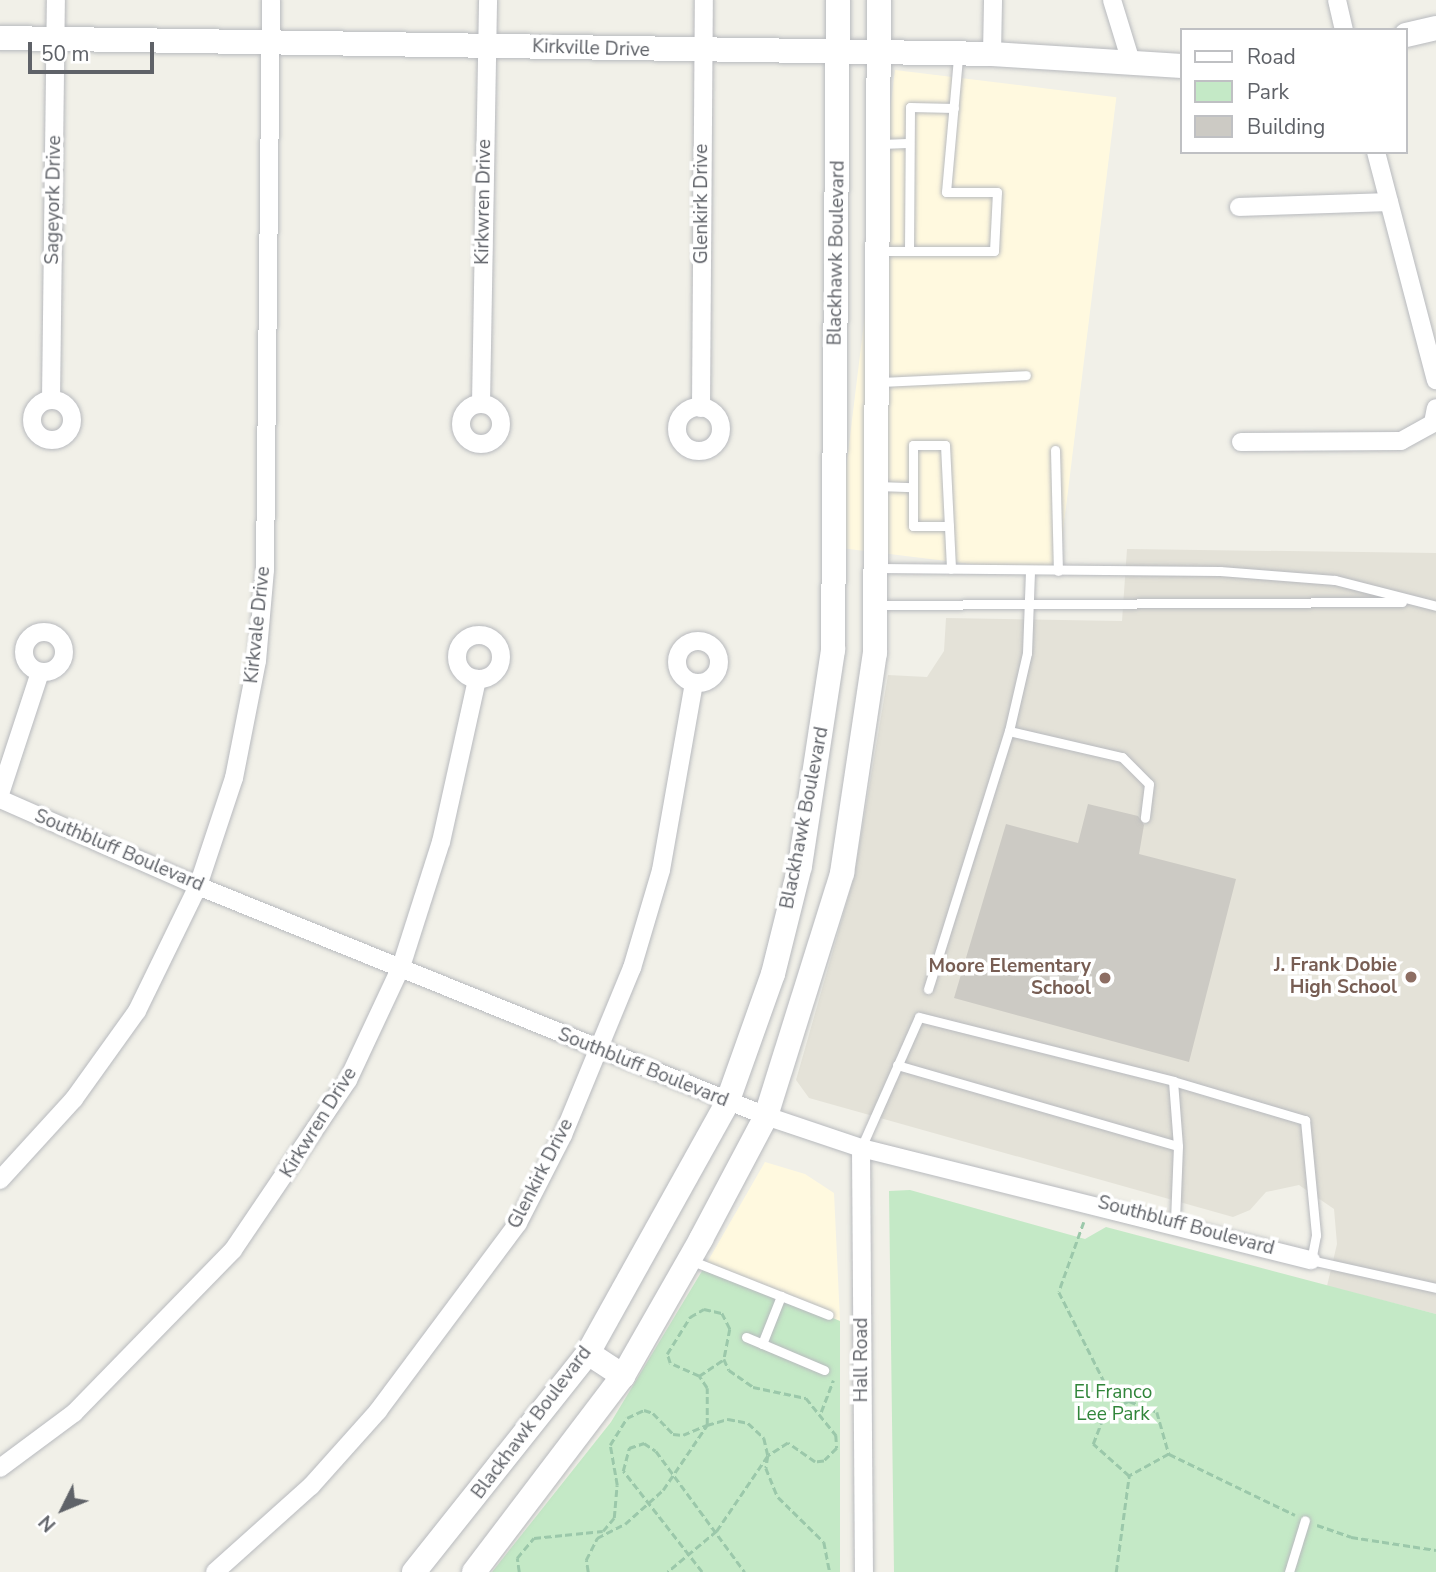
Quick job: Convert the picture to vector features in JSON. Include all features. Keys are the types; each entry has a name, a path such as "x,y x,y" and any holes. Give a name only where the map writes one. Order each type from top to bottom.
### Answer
{"main road":[{"name":"Blackhawk Boulevard","path":"425,1568 588,1353 727,1103 773,974 800,866 829,683 834,587 838,0"},
{"name":"Blackhawk Boulevard","path":"474,1572 623,1376 690,1260 766,1116 810,984 842,873 872,689 876,605 874,382 879,0"},
{"path":"1408,36 1436,29"},
{"name":"Kirkville Drive","path":"0,38 270,46 487,46 703,52 992,54 1180,66"},
{"path":"834,587 874,568"},
{"path":"834,587 876,605"},
{"path":"773,974 810,984"},
{"path":"588,1353 623,1376"}],"street":[{"name":"Sageyork Drive","path":"51,400 56,0"},
{"name":"Kirkvale Drive","path":"0,1180 74,1099 137,1012 198,886 234,778 257,661 265,570 271,0"},
{"name":"Kirkwren Drive","path":"481,404 488,0"},
{"name":"Glenkirk Drive","path":"701,408 704,0"},
{"path":"992,54 993,0"},
{"path":"1112,0 1132,65"},
{"path":"1337,0 1344,28"},
{"path":"1377,154 1436,380"},
{"path":"1239,207 1389,202"},
{"path":"1241,442 1401,441 1434,416"},
{"path":"0,794 40,672"},
{"name":"Kirkwren Drive","path":"0,1468 74,1413 233,1250 348,1080 401,967 441,842 477,680"},
{"name":"Glenkirk Drive","path":"215,1572 311,1486 447,1324 517,1223 599,1051 632,968 661,870 694,683"},
{"name":"Southbluff Boulevard","path":"0,799 198,886 401,967 727,1103 860,1148 1091,1201 1311,1260"},
{"name":"Hall Road","path":"860,1148 864,1572"}],"lane":[{"path":"877,251 994,251 997,192 946,192 958,54"},
{"path":"909,251 910,107 954,108"},
{"path":"878,144 909,143"},
{"path":"874,382 1026,375"},
{"path":"949,526 913,526 913,444 945,445 949,526 951,569"},
{"path":"1055,450 1058,570"},
{"path":"875,486 913,487"},
{"path":"874,568 1220,571 1335,580 1436,606"},
{"path":"928,989 1009,731 1027,653 1030,570"},
{"path":"876,605 1414,602"},
{"path":"1009,731 1122,757 1149,784 1145,818"},
{"path":"860,1148 919,1017 1173,1081 1306,1120 1316,1235 1311,1260 1436,1288"},
{"path":"897,1065 1178,1146"},
{"path":"1173,1081 1178,1146 1175,1222"},
{"path":"690,1260 829,1315"},
{"path":"762,1344 781,1296"},
{"path":"746,1337 824,1370"},
{"path":"1289,1572 1305,1520"}],"path":[{"path":"1091,1201 1059,1292 1117,1407"},
{"path":"519,1572 517,1558 534,1538 603,1531 625,1524 676,1476 708,1425 711,1399 699,1377 670,1363 667,1354 690,1317 704,1309 722,1313 730,1329 724,1359 699,1377"},
{"path":"668,1572 717,1531 768,1456 788,1443 815,1462 831,1458 836,1435 821,1412 796,1393 753,1387 724,1359"},
{"path":"821,1412 833,1390 831,1373 824,1370"},
{"path":"1129,1401 1157,1412 1168,1454 1129,1476 1093,1444 1105,1413 1129,1401"},
{"path":"588,1572 589,1549 618,1506 610,1461 614,1431 644,1410 673,1434 728,1419 748,1423 764,1438 769,1483 824,1542 830,1572"},
{"path":"702,1572 623,1471 629,1448 650,1446 676,1476 745,1572"},
{"path":"1116,1572 1129,1476"}],"shaded area":[{"path":"895,70 1116,97 1058,575 836,547"},
{"name":"Moore Elementary School","path":"1127,549 1436,553 1436,1314 1327,1286 1337,1244 1334,1209 1299,1185 1266,1192 1250,1210 1233,1217 809,1098 796,1080 854,877 888,675 927,677 944,651 946,618 1122,621"},
{"path":"765,1162 805,1174 834,1193 840,1321 705,1266"}],"green space":[{"name":"El Franco Lee Park","path":"910,1190 1085,1239 1106,1227 1436,1314 1436,1572 894,1572 889,1191"},
{"path":"705,1266 840,1321 840,1572 492,1572 611,1422"}],"building":[{"path":"1088,804 1138,816 1144,825 1139,854 1236,879 1189,1062 954,998 1006,824 1078,843"}],"place":[{"name":"J. Frank Dobie High School","path":"1411,977"},
{"name":"Moore Elementary School","path":"1105,978"}]}
